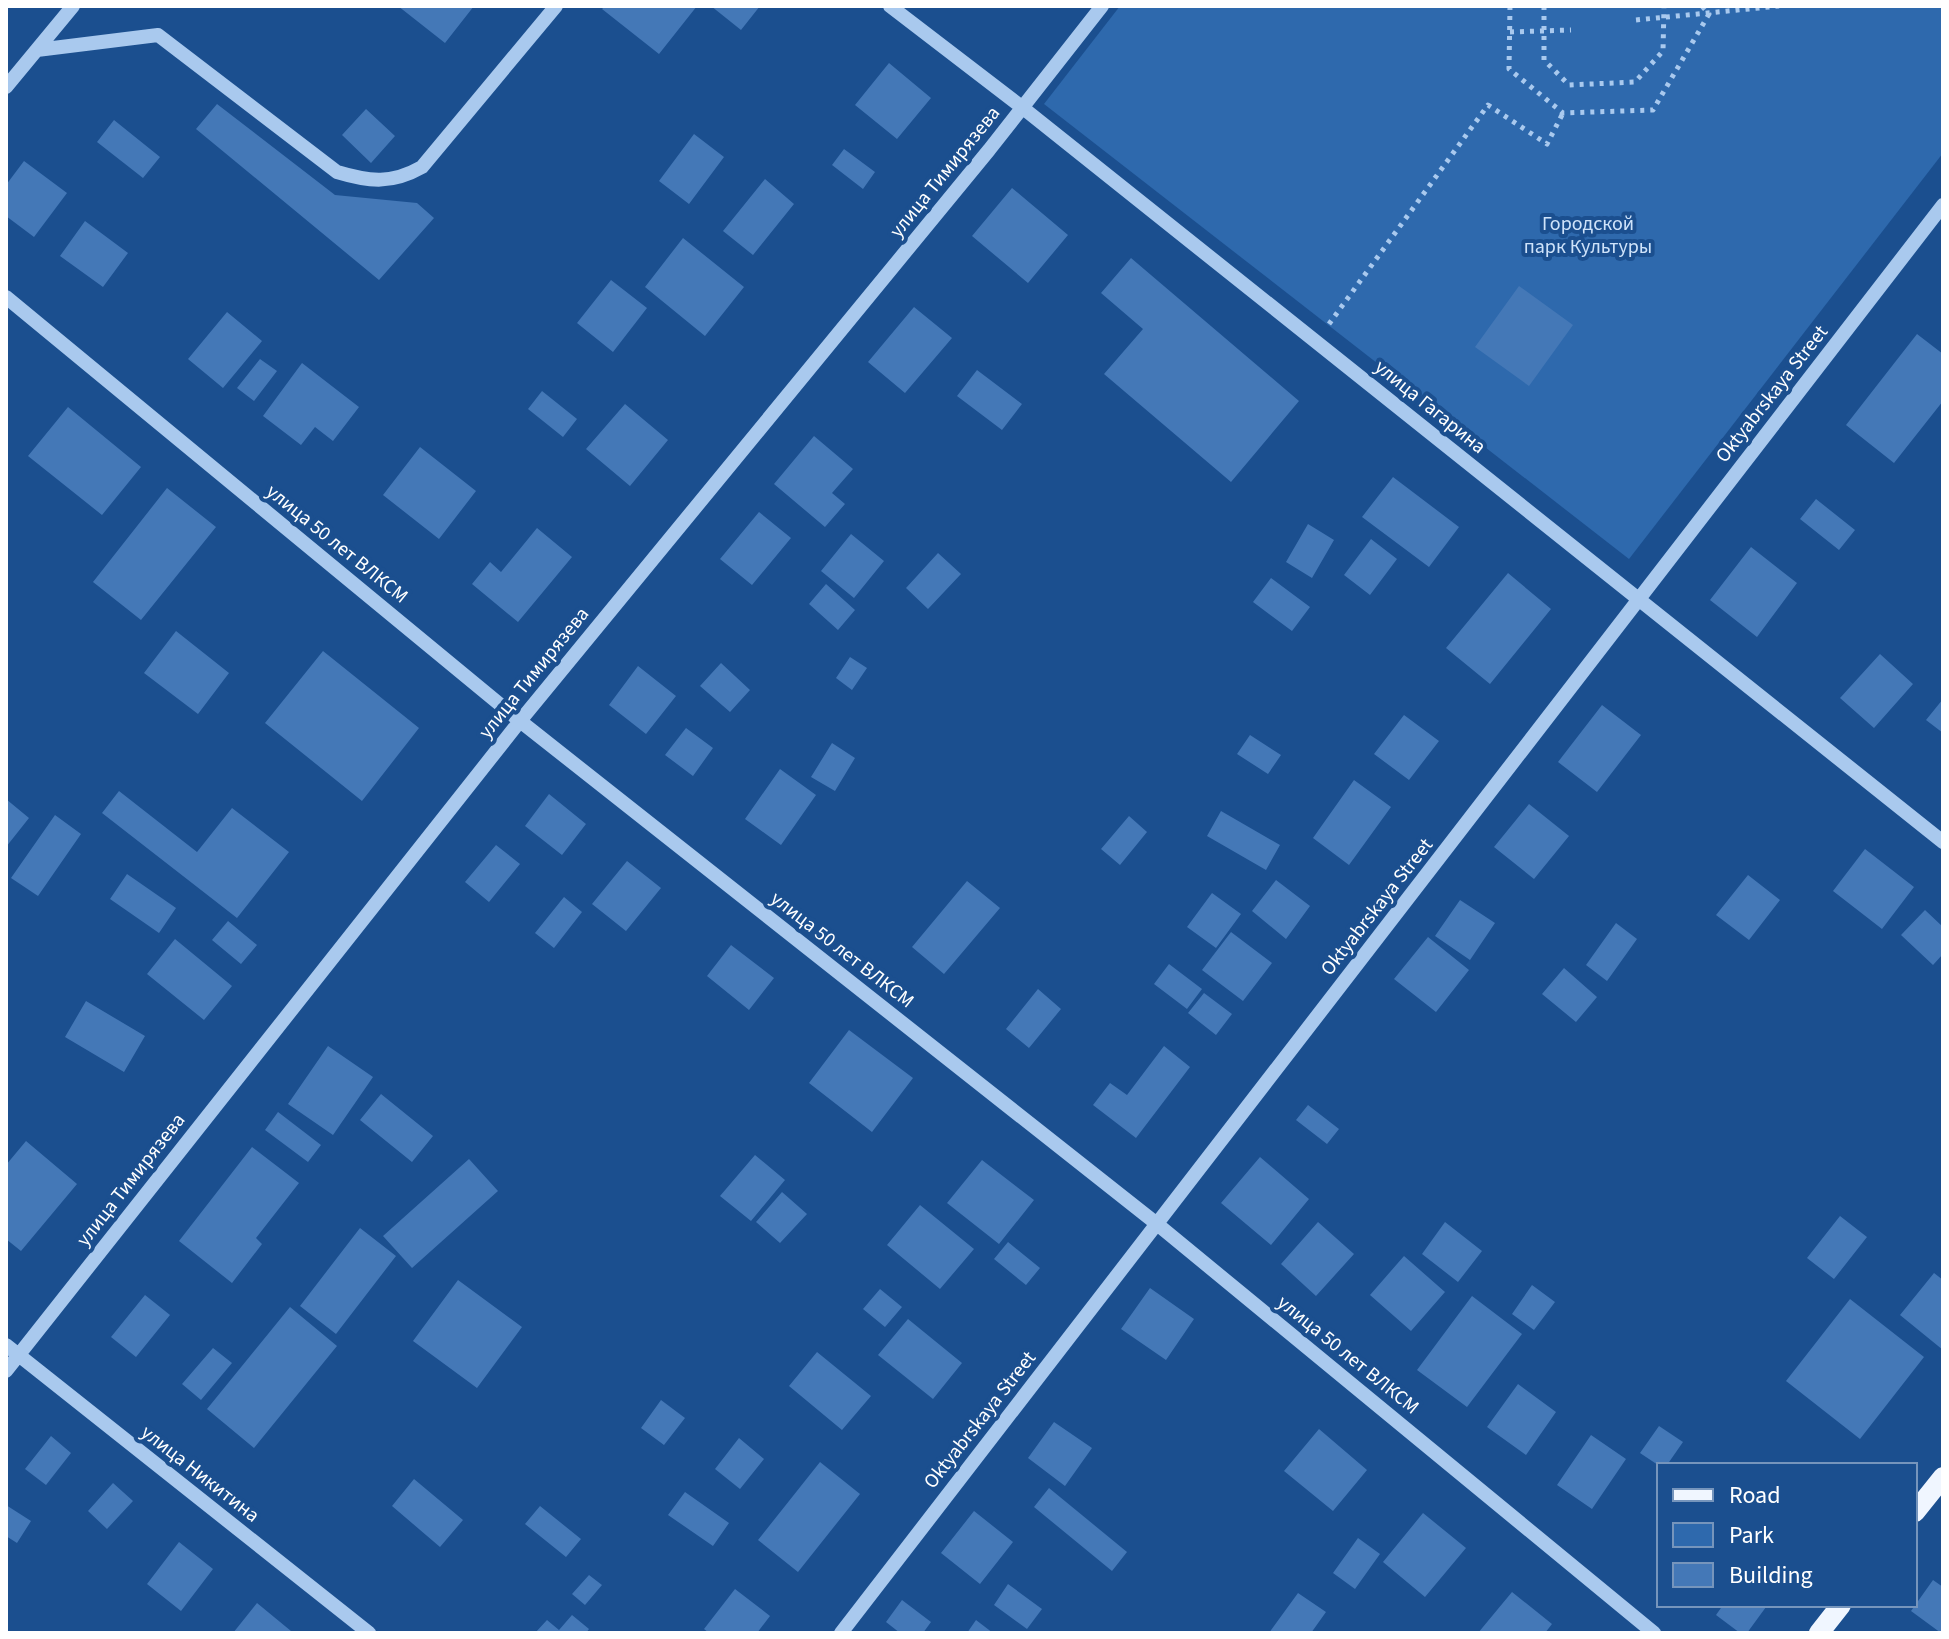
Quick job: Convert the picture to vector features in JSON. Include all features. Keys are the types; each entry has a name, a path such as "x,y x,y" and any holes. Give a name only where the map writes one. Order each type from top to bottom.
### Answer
{"main road":[{"path":"1917,1510 1943,1477"},
{"path":"1819,1633 1839,1607"}],"street":[{"path":"6,87 73,6"},
{"path":"37,50 158,35 337,172 357,178 403,178 422,167 556,6"},
{"name":"улица Гагарина","path":"890,6 1023,108 1943,842"},
{"name":"улица Тимирязева","path":"6,1371 520,721 1023,108 1102,6"},
{"name":"Oktyabrskaya Street","path":"841,1633 1943,205"},
{"name":"улица 50 лет ВЛКСМ","path":"6,297 520,721 1157,1224 1654,1633"},
{"name":"улица Никитина","path":"6,1345 369,1633"}],"path":[{"path":"1510,6 1509,69 1563,113 1653,110 1709,14"},
{"path":"1544,6 1544,60 1569,85 1635,82 1663,51 1664,6"},
{"path":"1702,6 1709,14"},
{"path":"1636,20 1779,6"},
{"path":"1510,32 1571,30"},
{"path":"1329,325 1488,105 1547,144 1563,113"}],"green space":[{"name":"Городской парк Культуры","path":"1120,6 1943,6 1943,153 1629,559 1044,104"}],"building":[{"path":"398,6 474,6 445,43"},
{"path":"605,6 697,6 659,54 602,9"},
{"path":"711,6 760,6 741,30"},
{"path":"889,63 931,98 897,139 855,105"},
{"path":"217,104 335,195 417,203 434,218 379,280 196,129"},
{"path":"366,109 395,136 371,163 342,135"},
{"path":"114,120 160,157 143,178 97,142"},
{"path":"694,134 724,157 689,204 659,181"},
{"path":"844,149 875,172 863,189 832,165"},
{"path":"24,161 67,193 34,237 6,216 6,185"},
{"path":"765,179 794,204 753,255 723,231"},
{"path":"1012,188 1068,235 1028,283 972,236"},
{"path":"85,221 128,253 103,287 60,256"},
{"path":"683,238 744,287 705,336 645,287"},
{"path":"1131,258 1299,401 1231,482 1104,374 1143,329 1101,293"},
{"path":"611,280 647,308 613,352 577,323"},
{"path":"1519,286 1573,325 1529,386 1475,347"},
{"path":"914,307 952,338 905,393 868,362"},
{"path":"227,312 262,341 223,388 188,359"},
{"path":"1917,334 1943,354 1943,401 1894,463 1846,425"},
{"path":"260,359 277,371 254,401 237,388"},
{"path":"302,363 359,407 333,441 315,427 301,445 263,416"},
{"path":"977,370 1022,404 1002,430 957,396"},
{"path":"542,391 577,419 563,437 528,409"},
{"path":"625,404 668,440 630,486 586,449"},
{"path":"68,407 141,467 102,515 28,456"},
{"path":"814,436 853,469 832,493 845,504 825,527 774,484"},
{"path":"420,447 476,491 439,539 383,495"},
{"path":"1393,477 1459,527 1429,567 1362,517"},
{"path":"167,488 216,527 141,620 93,582"},
{"path":"1816,499 1855,530 1839,550 1800,519"},
{"path":"759,512 791,538 752,585 720,559"},
{"path":"1308,524 1334,540 1312,578 1286,562"},
{"path":"537,528 572,557 518,622 472,584 490,562 501,572"},
{"path":"851,534 884,561 854,598 821,571"},
{"path":"1371,539 1397,559 1370,595 1344,575"},
{"path":"1751,547 1797,583 1757,637 1710,600"},
{"path":"938,553 961,574 928,609 906,588"},
{"path":"1508,573 1551,609 1490,684 1446,648"},
{"path":"1271,578 1310,607 1292,631 1253,602"},
{"path":"826,584 855,610 838,630 809,604"},
{"path":"176,631 229,673 198,714 144,673"},
{"path":"323,651 419,728 362,801 265,723"},
{"path":"1880,654 1913,684 1874,728 1840,698"},
{"path":"850,657 867,668 852,690 836,678"},
{"path":"721,663 750,690 730,712 700,686"},
{"path":"638,666 676,696 646,734 609,705"},
{"path":"1943,699 1943,733 1926,720"},
{"path":"1602,705 1641,735 1597,792 1558,762"},
{"path":"1404,715 1439,741 1409,780 1374,754"},
{"path":"686,728 713,748 693,776 665,755"},
{"path":"1250,735 1281,755 1268,774 1237,754"},
{"path":"832,743 855,758 835,791 811,777"},
{"path":"780,769 816,795 781,845 745,819"},
{"path":"1354,780 1391,807 1349,865 1313,838"},
{"path":"119,791 197,852 232,808 289,852 237,918 102,813"},
{"path":"549,794 586,824 562,855 525,826"},
{"path":"6,799 29,818 6,847"},
{"path":"1529,804 1569,836 1534,879 1494,847"},
{"path":"1221,811 1280,845 1266,870 1207,836"},
{"path":"55,815 81,834 38,896 11,878"},
{"path":"1129,816 1147,832 1120,865 1101,849"},
{"path":"496,845 520,864 489,902 465,882"},
{"path":"1865,849 1914,887 1882,929 1833,891"},
{"path":"627,861 661,888 626,931 592,904"},
{"path":"127,874 176,908 159,933 110,899"},
{"path":"1748,875 1780,900 1749,940 1716,915"},
{"path":"1276,880 1310,906 1286,939 1252,911"},
{"path":"967,881 1000,908 944,974 912,947"},
{"path":"1212,893 1241,914 1216,948 1187,927"},
{"path":"564,897 582,912 554,948 535,933"},
{"path":"1460,900 1495,923 1470,960 1435,936"},
{"path":"1925,910 1943,927 1943,954 1933,965 1901,935"},
{"path":"228,921 257,945 241,964 212,940"},
{"path":"1616,923 1637,939 1607,981 1586,965"},
{"path":"1231,932 1272,963 1243,1001 1202,970"},
{"path":"1428,937 1469,970 1436,1012 1394,979"},
{"path":"175,939 232,986 204,1020 147,974"},
{"path":"731,945 774,978 749,1010 707,976"},
{"path":"1169,964 1202,989 1187,1009 1154,984"},
{"path":"1564,968 1597,997 1576,1022 1542,994"},
{"path":"1038,989 1061,1009 1029,1048 1006,1029"},
{"path":"1204,993 1232,1014 1216,1035 1188,1013"},
{"path":"86,1001 145,1036 124,1072 65,1037"},
{"path":"849,1030 913,1078 872,1132 809,1083"},
{"path":"328,1046 373,1077 333,1135 288,1104"},
{"path":"1164,1046 1190,1067 1136,1138 1093,1105 1110,1083 1127,1095"},
{"path":"381,1094 433,1136 412,1162 360,1120"},
{"path":"1308,1105 1339,1129 1327,1144 1296,1120"},
{"path":"278,1112 321,1145 308,1162 265,1130"},
{"path":"26,1141 77,1184 21,1251 6,1239 6,1165"},
{"path":"252,1147 299,1183 256,1238 262,1244 232,1283 179,1241"},
{"path":"755,1155 785,1180 751,1221 720,1196"},
{"path":"1260,1157 1309,1199 1271,1245 1221,1203"},
{"path":"469,1159 498,1191 412,1268 383,1236"},
{"path":"982,1160 1034,1200 999,1244 947,1203"},
{"path":"782,1192 807,1214 780,1243 756,1222"},
{"path":"920,1205 974,1249 940,1289 887,1245"},
{"path":"1840,1216 1867,1237 1834,1279 1807,1258"},
{"path":"1318,1222 1354,1254 1316,1296 1281,1264"},
{"path":"1445,1222 1482,1251 1458,1282 1422,1254"},
{"path":"360,1228 396,1256 336,1334 300,1306"},
{"path":"1008,1242 1040,1268 1026,1285 994,1259"},
{"path":"1404,1256 1445,1292 1411,1331 1370,1295"},
{"path":"1934,1273 1943,1280 1943,1350 1900,1315"},
{"path":"458,1280 522,1327 477,1388 413,1341"},
{"path":"1532,1285 1555,1302 1534,1330 1512,1314"},
{"path":"1150,1288 1194,1319 1166,1360 1121,1329"},
{"path":"880,1289 902,1307 885,1327 863,1309"},
{"path":"145,1295 170,1315 136,1357 111,1337"},
{"path":"1472,1296 1522,1334 1467,1407 1417,1370"},
{"path":"1850,1299 1924,1357 1860,1439 1786,1381"},
{"path":"290,1307 337,1346 254,1448 207,1409"},
{"path":"908,1319 962,1363 933,1399 878,1355"},
{"path":"213,1348 232,1363 201,1400 182,1384"},
{"path":"817,1352 871,1396 842,1430 789,1386"},
{"path":"1518,1384 1556,1412 1526,1455 1487,1427"},
{"path":"661,1400 685,1418 664,1445 641,1428"},
{"path":"1054,1422 1092,1448 1065,1486 1028,1458"},
{"path":"1659,1426 1683,1442 1668,1463 1657,1464 1640,1453"},
{"path":"1319,1429 1367,1470 1333,1511 1284,1471"},
{"path":"1591,1435 1626,1459 1592,1509 1557,1485"},
{"path":"51,1436 71,1453 46,1485 25,1469"},
{"path":"739,1438 764,1459 740,1489 715,1469"},
{"path":"820,1462 860,1494 798,1572 758,1540"},
{"path":"414,1479 463,1520 440,1547 392,1506"},
{"path":"113,1483 133,1501 107,1529 88,1511"},
{"path":"1049,1488 1127,1552 1112,1571 1034,1507"},
{"path":"685,1492 729,1523 713,1546 668,1515"},
{"path":"6,1505 31,1521 17,1543 6,1536"},
{"path":"540,1506 581,1539 566,1557 525,1524"},
{"path":"974,1511 1013,1542 980,1584 941,1553"},
{"path":"1423,1513 1466,1548 1425,1597 1383,1562"},
{"path":"1358,1538 1380,1554 1355,1589 1333,1573"},
{"path":"179,1542 213,1569 181,1611 147,1584"},
{"path":"589,1575 602,1585 585,1605 572,1594"},
{"path":"1933,1580 1943,1587 1941,1633 1911,1611 1917,1607"},
{"path":"1008,1584 1042,1609 1027,1629 994,1605"},
{"path":"735,1589 770,1616 757,1633 709,1633 704,1629"},
{"path":"1512,1592 1552,1624 1545,1633 1478,1633"},
{"path":"1298,1593 1326,1612 1311,1633 1269,1633"},
{"path":"902,1600 931,1622 923,1633 900,1633 886,1622"},
{"path":"257,1603 291,1631 290,1633 233,1633"},
{"path":"1722,1607 1766,1607 1747,1633 1740,1633 1716,1615"},
{"path":"572,1615 589,1629 586,1633 535,1633 547,1620 559,1630"},
{"path":"976,1620 993,1633 967,1633"}]}
